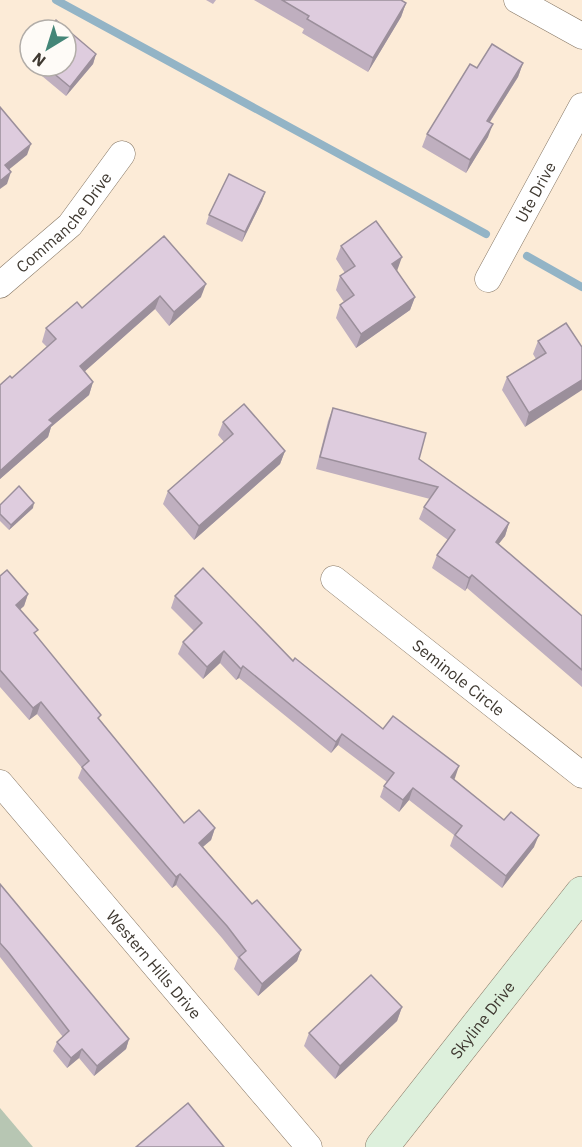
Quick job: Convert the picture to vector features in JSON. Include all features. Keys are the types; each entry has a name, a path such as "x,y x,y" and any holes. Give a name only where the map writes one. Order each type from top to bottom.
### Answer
{"street":[{"path":"517,0 582,36"},
{"name":"Ute Drive","path":"488,279 582,106"},
{"name":"Commanche Drive","path":"0,285 70,225 122,154"},
{"name":"Seminole Circle","path":"334,579 582,775"},
{"name":"Western Hills Drive","path":"0,783 309,1147"},
{"name":"Skyline Drive","path":"382,1147 582,893"}],"green space":[{"path":"0,1108 33,1147 0,1147"}],"building":[{"path":"282,0 401,0 406,3 373,58 307,19 309,16"},
{"path":"78,39 96,54 78,77"},
{"path":"492,44 523,63 487,121 493,124 470,160 427,134 470,64 477,68"},
{"path":"59,78 77,78 70,87"},
{"path":"0,107 31,144 5,165 11,172 0,181"},
{"path":"229,174 265,192 245,232 209,215"},
{"path":"376,221 402,257 392,264 415,297 361,334 340,305 354,295 340,276 355,266 341,246"},
{"path":"164,236 206,284 174,312 160,296 80,366 93,382 49,420 53,423 0,471 0,385 10,376 12,378 56,339 46,328 77,302 82,308"},
{"path":"566,323 582,347 582,380 529,413 507,377 546,353 538,341"},
{"path":"244,404 285,451 199,526 168,491 233,434 223,422"},
{"path":"333,408 426,433 419,459 509,523 496,542 582,616 582,670 472,575 469,578 437,555 455,530 424,507 438,487 320,457"},
{"path":"19,486 34,503 11,525 0,514 0,505"},
{"path":"203,568 293,661 295,658 383,729 393,716 459,766 451,777 504,820 511,812 539,835 506,876 455,835 462,826 413,788 403,800 384,786 394,773 342,734 336,742 243,666 241,669 224,651 207,667 183,642 202,623 175,596"},
{"path":"7,570 28,594 16,605 38,630 34,633 101,715 98,718 184,823 199,810 215,828 199,843 252,904 257,900 301,950 262,984 239,957 246,951 227,926 180,874 176,877 82,767 89,761 41,702 33,708 0,670 0,576"},
{"path":"0,884 129,1039 97,1066 82,1049 71,1058 57,1042 69,1031 0,943"},
{"path":"371,975 402,1007 340,1066 309,1033"},
{"path":"188,1103 224,1147 136,1147"}],"waterway":[{"path":"56,0 486,234"},
{"path":"527,256 582,287"}]}
